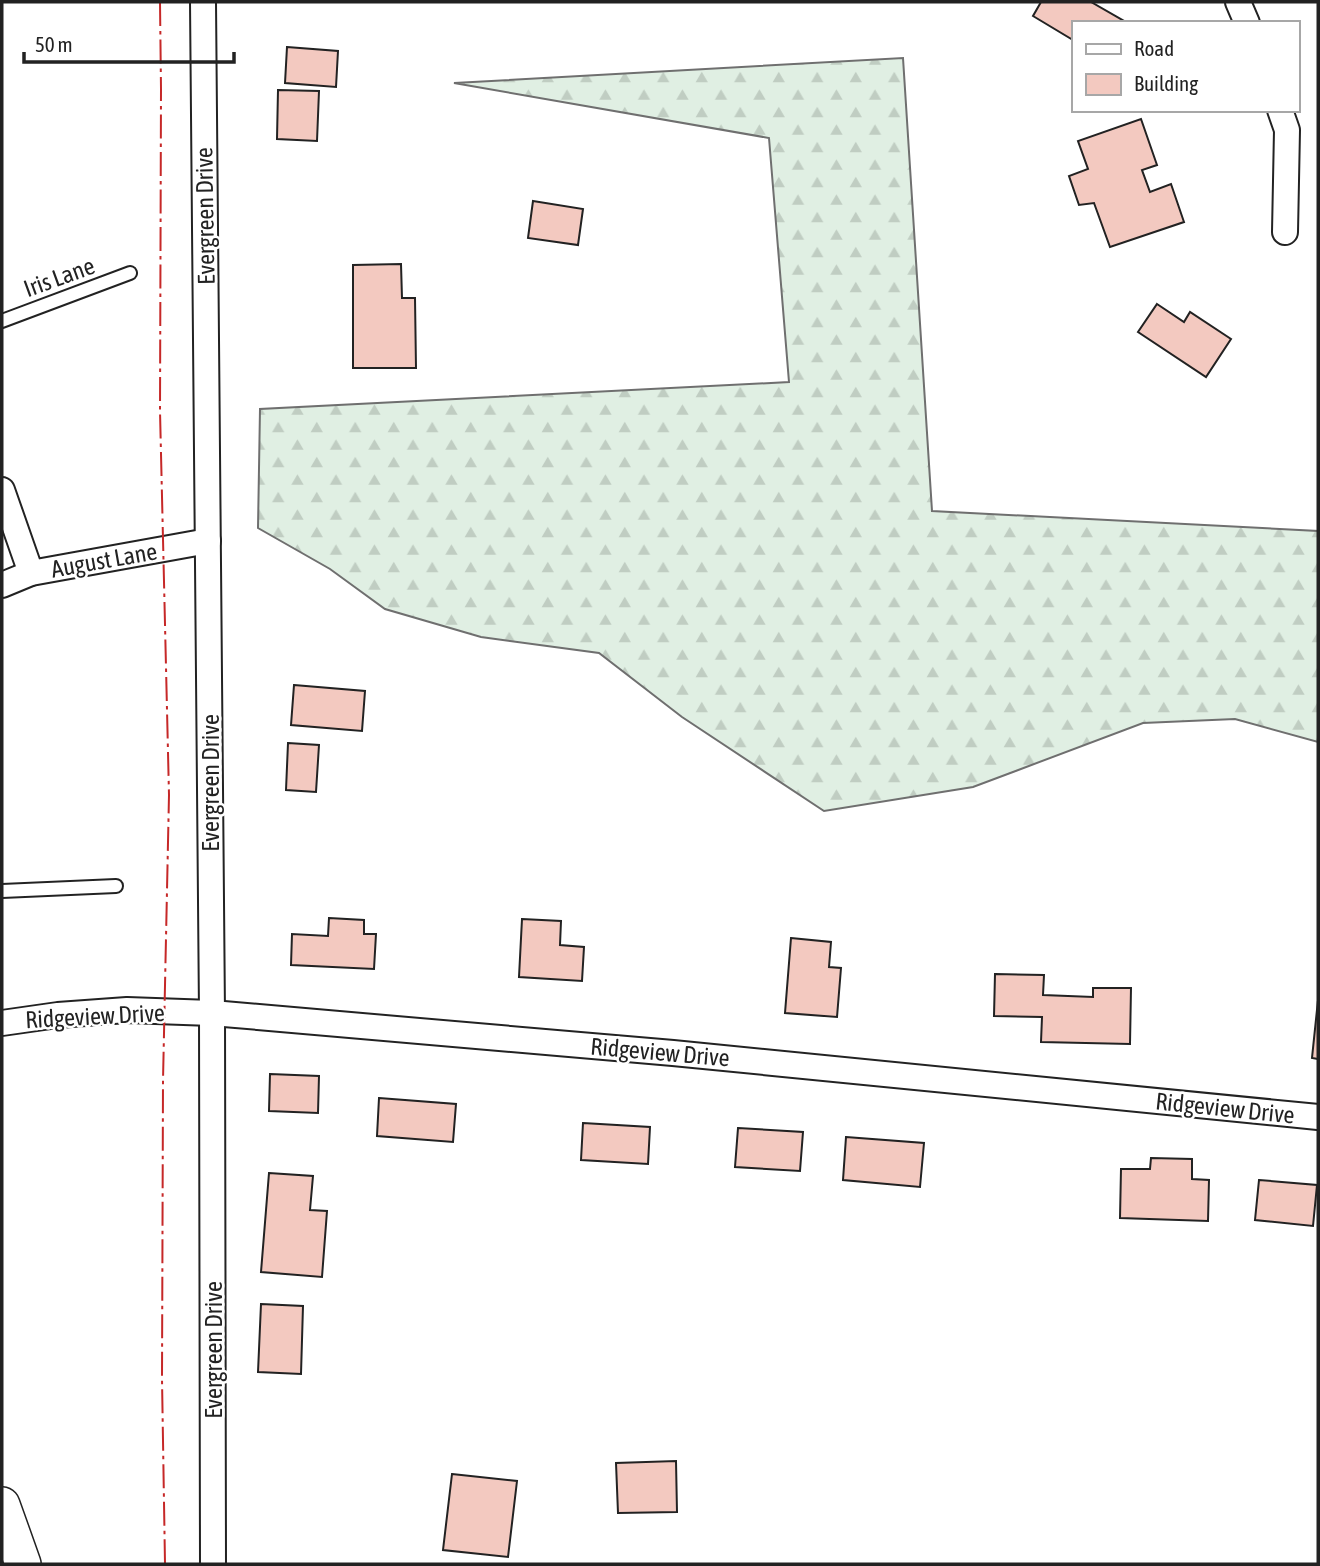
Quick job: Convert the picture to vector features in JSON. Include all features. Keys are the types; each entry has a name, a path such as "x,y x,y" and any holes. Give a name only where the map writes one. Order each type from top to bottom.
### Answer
{"main road":[{"path":"2,1505 23,1564"}],"street":[{"name":"Evergreen Drive","path":"203,2 214,1564"},
{"path":"1238,2 1246,21"},
{"path":"1281,112 1287,130 1285,232"},
{"path":"2,490 31,573"},
{"name":"August Lane","path":"2,585 31,573 208,541"},
{"name":"Ridgeview Drive","path":"2,1023 58,1015 127,1010 212,1013 673,1053 1318,1117"}],"lane":[{"name":"Iris Lane","path":"2,321 130,274"},
{"path":"2,891 116,886"}],"green space":[{"path":"903,58 932,511 1318,531 1318,742 1235,719 1143,723 973,787 824,811 682,717 599,653 481,637 385,609 330,569 258,528 260,409 789,382 769,138 454,83"}],"building":[{"path":"1041,2 1091,2 1124,21 1072,21 1072,39 1033,16"},
{"path":"287,47 338,51 336,87 285,83"},
{"path":"278,90 319,91 317,141 277,139"},
{"path":"1141,119 1157,165 1142,170 1150,192 1171,184 1184,222 1110,247 1094,203 1079,205 1069,176 1088,169 1078,141"},
{"path":"533,201 583,209 578,245 528,238"},
{"path":"401,264 402,298 415,298 416,368 353,368 353,265"},
{"path":"1157,304 1184,322 1190,312 1231,339 1206,377 1138,332"},
{"path":"294,685 365,691 362,731 291,725"},
{"path":"288,743 319,745 316,792 286,790"},
{"path":"329,918 364,920 364,934 376,934 374,969 291,965 292,934 328,936"},
{"path":"522,919 561,921 560,945 584,947 582,981 519,977"},
{"path":"791,938 831,942 829,967 841,968 837,1017 785,1013"},
{"path":"995,974 1044,975 1043,995 1093,997 1093,988 1131,988 1130,1044 1041,1042 1042,1017 994,1016"},
{"path":"1318,1000 1318,1059 1312,1058"},
{"path":"270,1074 319,1076 318,1113 269,1111"},
{"path":"379,1098 456,1104 453,1142 377,1136"},
{"path":"583,1123 650,1127 648,1164 581,1160"},
{"path":"738,1128 803,1132 800,1171 735,1167"},
{"path":"846,1137 924,1143 920,1187 843,1180"},
{"path":"1151,1158 1192,1159 1192,1179 1209,1180 1208,1221 1120,1218 1121,1169 1150,1169"},
{"path":"269,1173 313,1176 310,1210 327,1211 322,1277 261,1272"},
{"path":"1259,1180 1317,1185 1313,1226 1255,1220"},
{"path":"261,1304 303,1306 301,1374 258,1372"},
{"path":"676,1461 677,1512 618,1513 616,1463"},
{"path":"452,1474 517,1481 508,1557 443,1550"}],"power":[{"path":"160,2 160,411 169,795 163,1081 162,1379 165,1564"}]}
